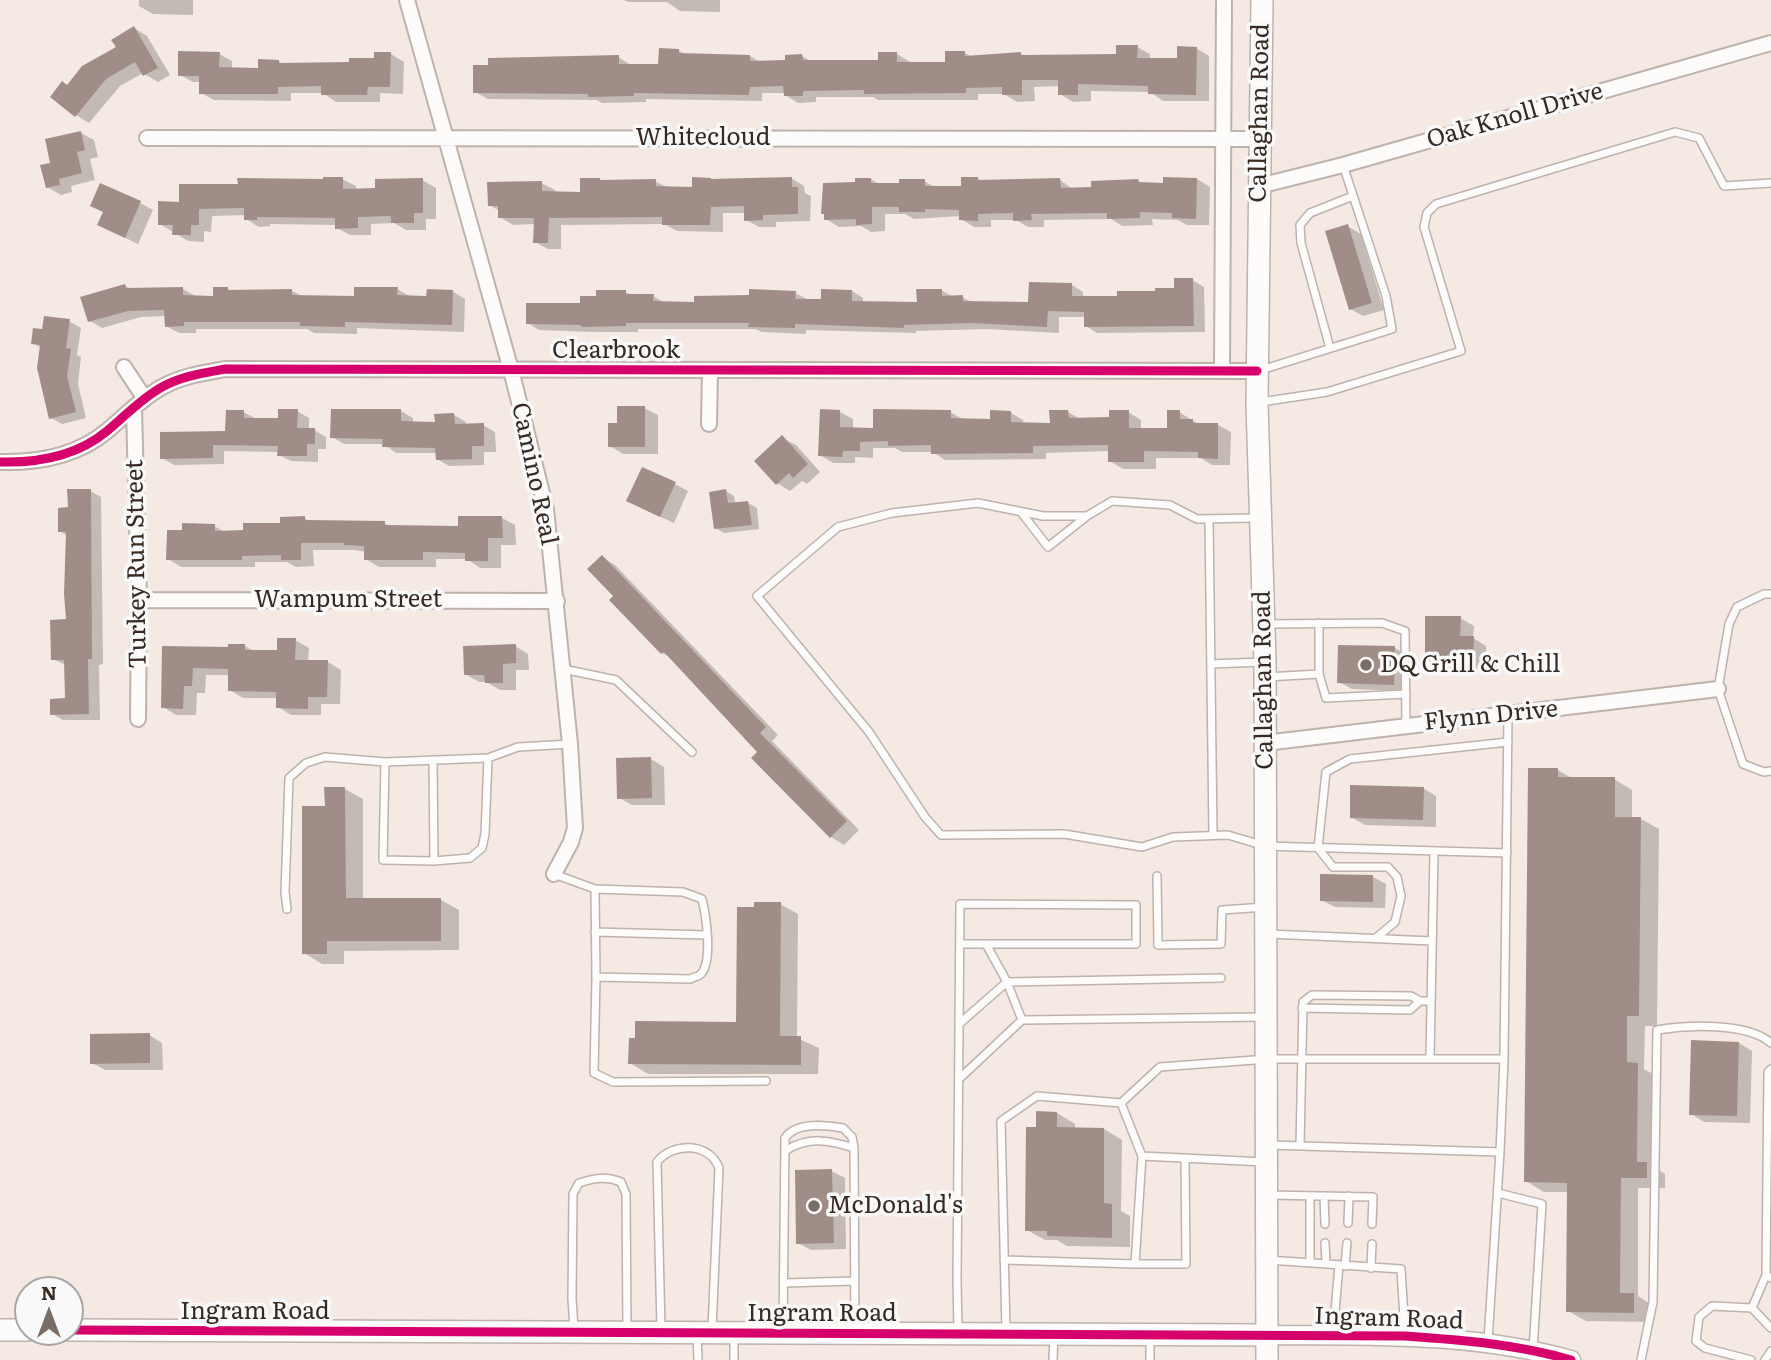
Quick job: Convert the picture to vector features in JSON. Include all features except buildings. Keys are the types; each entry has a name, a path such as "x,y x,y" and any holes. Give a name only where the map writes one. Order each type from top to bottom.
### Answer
{"main road":[{"name":"Callaghan Road","path":"1262,0 1257,403 1265,669 1267,1360"},
{"name":"Ingram Road","path":"84,1330 1267,1335"}],"street":[{"name":"Camino Real","path":"407,0 511,370 546,509 557,600 575,828 571,842 554,874"},
{"name":"Callaghan Road","path":"1222,371 1224,0"},
{"name":"Oak Knoll Drive","path":"1259,186 1343,165 1771,43"},
{"name":"Whitecloud","path":"147,138 1259,139"},
{"path":"124,367 139,404"},
{"name":"Clearbrook","path":"0,462 43,460 69,453 104,433 161,388 192,374 225,369 1257,371"},
{"name":"Clearbrook","path":"709,424 710,371"},
{"name":"Turkey Run Street","path":"138,719 139,404"},
{"name":"Wampum Street","path":"139,600 557,600"},
{"name":"Flynn Drive","path":"1265,743 1718,689"},
{"name":"Ingram Road","path":"1267,1335 1405,1336 1488,1342 1571,1360"}],"lane":[{"path":"1257,403 1328,392 1461,351 1424,227 1427,213 1436,204 1675,132 1699,138 1724,186 1771,183"},
{"path":"1257,371 1391,329 1386,296 1343,165"},
{"path":"1330,348 1301,243 1300,225 1310,214 1353,197"},
{"path":"1021,512 1048,547 1087,516 1112,501 1170,505 1197,519 1262,518"},
{"path":"1087,516 1043,516 978,503 892,513 838,527 757,596 869,732 925,817 941,835 1064,834 1142,846 1173,837 1228,835 1265,846 1507,853"},
{"path":"1209,519 1213,835"},
{"path":"1771,594 1764,594 1737,607 1729,624 1718,689 1743,764 1764,772 1771,771"},
{"path":"1319,623 1320,674 1326,698 1406,694"},
{"path":"1264,624 1381,623 1405,631 1406,725"},
{"path":"1211,664 1320,674"},
{"path":"563,669 616,680 692,752"},
{"path":"1488,1342 1504,1059 1508,715"},
{"path":"1376,938 1395,922 1401,896 1397,877 1388,867 1333,867 1318,848 1326,772 1350,759 1508,742"},
{"path":"287,909 285,892 289,778 306,763 325,757 385,762 488,758 518,747 570,744"},
{"path":"385,762 383,860 434,861 470,858 482,848 488,758"},
{"path":"433,760 434,861"},
{"path":"1430,1058 1434,852"},
{"path":"554,874 595,889 683,892 702,899 707,935 706,964 700,974 690,979 596,977"},
{"path":"1157,876 1158,945 1221,944 1222,910 1265,907"},
{"path":"595,889 594,1073 613,1083 766,1080"},
{"path":"958,1334 960,904 1136,905 1136,944 960,944"},
{"path":"596,932 707,935"},
{"path":"1265,934 1432,941"},
{"path":"986,944 1007,982 1022,1020"},
{"path":"959,1024 1007,982 1221,978"},
{"path":"1300,1146 1303,1002 1312,995 1411,996 1420,1001 1432,1001"},
{"path":"1302,1008 1410,1010 1420,1001"},
{"path":"959,1079 1022,1020 1266,1017"},
{"path":"1642,1360 1653,1302 1657,1030 1733,1028 1763,1035 1771,1043"},
{"path":"1006,1334 1001,1121 1037,1096 1121,1103 1160,1068 1268,1059 1504,1059"},
{"path":"1752,1308 1768,1276 1771,1069"},
{"path":"1121,1103 1142,1157 1135,1264"},
{"path":"783,1333 785,1138 789,1133 803,1127 843,1128 852,1137 855,1334"},
{"path":"785,1151 803,1141 813,1140 854,1148"},
{"path":"1142,1157 1268,1154 1300,1146 1500,1152"},
{"path":"661,1333 657,1162 664,1153 684,1147 702,1149 715,1159 719,1168 705,1333 698,1360"},
{"path":"1004,1260 1186,1264 1185,1158"},
{"path":"574,1332 573,1194 579,1183 594,1178 621,1182 626,1194 627,1332"},
{"path":"1498,1193 1542,1203 1533,1350"},
{"path":"1268,1195 1373,1197 1372,1224"},
{"path":"1310,1196 1310,1263"},
{"path":"1324,1196 1325,1224"},
{"path":"1348,1223 1349,1196"},
{"path":"1325,1243 1326,1265"},
{"path":"1333,1336 1347,1243"},
{"path":"1371,1268 1372,1244"},
{"path":"1267,1260 1401,1269 1405,1336"},
{"path":"784,1283 855,1281"},
{"path":"1751,1360 1705,1348 1696,1341 1699,1317 1712,1306 1752,1308 1771,1328"},
{"path":"734,1333 734,1360"},
{"path":"1053,1360 1054,1334"},
{"path":"1150,1335 1150,1360"},
{"path":"1765,1360 1771,1351"}],"cycle path":[{"path":"0,462 43,459 83,447 162,387 185,378 225,369 1257,371"},
{"path":"84,1330 1405,1336 1509,1346 1571,1360"}],"place":[{"name":"DQ Grill & Chill","path":"1366,665"},
{"name":"McDonald's","path":"814,1206"}]}
